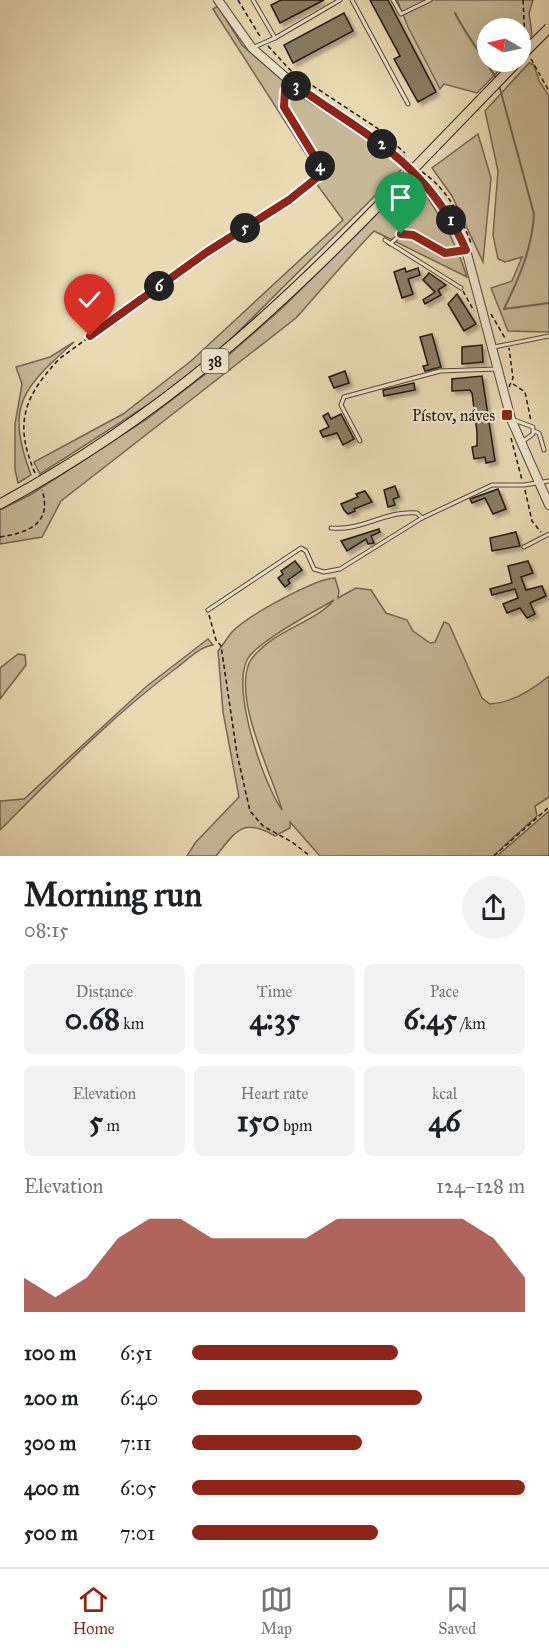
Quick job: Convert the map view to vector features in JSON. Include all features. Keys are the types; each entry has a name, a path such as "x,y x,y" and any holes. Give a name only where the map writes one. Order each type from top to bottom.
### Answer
{"main road":[{"path":"531,48 549,28"},
{"name":"38","path":"0,504 111,438 200,374 281,303 507,72"}],"street":[{"path":"218,0 252,48 291,82 400,158 439,202 466,250 511,418 549,505"}],"lane":[{"path":"253,0 275,38"},
{"path":"252,48 275,38 340,0"},
{"path":"352,0 408,104"},
{"path":"393,0 401,14 430,0"},
{"path":"291,82 285,91 284,107 324,172"},
{"path":"390,244 396,237 408,233 445,253 466,250"},
{"path":"385,240 461,288"},
{"path":"492,347 549,336"},
{"path":"360,441 341,405 345,397 440,371 498,369"},
{"path":"511,418 530,424 534,431 539,433 544,450"},
{"path":"520,443 534,431"},
{"path":"208,610 301,548 306,552 315,569 324,572 340,569 422,518 492,485 524,485 549,481"},
{"path":"331,528 351,530 401,512 417,513 422,518"},
{"path":"524,547 549,534"}],"path":[{"path":"238,0 265,43"},
{"path":"523,0 524,18"},
{"path":"531,63 540,72 549,91"},
{"path":"35,474 25,450 23,419 30,396 58,359 207,252 289,200 324,172"},
{"path":"490,313 509,344 512,384"},
{"path":"503,392 512,384"},
{"path":"512,384 525,392 530,424"},
{"path":"524,485 532,521 544,536"},
{"path":"0,537 22,534 36,524 44,509 42,490"},
{"path":"208,610 216,640 221,646 237,754 250,811 263,826 292,842 310,856"},
{"path":"494,856 549,807"}],"shaded area":[{"path":"397,0 533,0 530,18 477,18 477,72 497,72 477,93 444,84 440,89 408,27"},
{"path":"218,6 242,45 303,98 378,145 404,167 223,347 160,397 40,474 34,462 123,414 191,361 343,220 318,186 313,165 213,9"},
{"path":"531,64 534,65 539,81 549,96 549,332 508,331 491,288 512,281 522,257 505,262 498,259 493,235 498,171 485,111 521,72 531,72"},
{"path":"478,134 491,178 483,262 452,196 432,168"},
{"path":"413,178 444,224 467,277 374,231 296,318 61,501 42,537 0,544 0,510 30,495 147,419 216,366 280,310"},
{"path":"74,342 42,373 23,400 19,415 19,431 31,475 18,483 15,470 15,424 22,384 16,367 50,357"},
{"path":"335,578 339,591 338,598 356,588 371,590 386,613 407,620 413,631 430,643 435,642 444,622 449,624 482,698 490,704 521,695 549,676 549,797 535,806 537,816 493,856 320,856 290,822 290,828 275,836 255,828 248,827 241,830 216,856 187,856 195,843 239,797 223,712 218,651 232,632 251,617 297,591","holes":["334,600 261,648 250,661 246,677 246,695 255,736 282,810 266,780 252,736 246,714 243,674 247,660 262,645"]},
{"path":"208,639 213,645 203,648 151,687 84,746 0,830 0,801 24,799 147,686"},
{"path":"18,654 25,655 26,665 0,699 0,668"},
{"path":"549,811 549,856 497,856 542,817"}],"building":[{"path":"281,0 324,0 280,23 271,5"},
{"path":"370,0 388,0 436,92 418,102 394,59 400,56"},
{"path":"344,13 353,31 293,63 284,45"},
{"path":"405,268 406,272 418,268 420,275 408,279 413,294 402,298 394,272"},
{"path":"429,273 446,285 438,290 441,295 425,304 423,300 435,292 423,280"},
{"path":"457,294 476,324 464,331 448,304"},
{"path":"432,334 441,367 425,371 423,366 428,365 420,337"},
{"path":"482,345 483,362 462,364 462,347"},
{"path":"345,371 349,383 334,388 329,377"},
{"path":"482,376 495,461 486,463 485,457 474,459 472,447 477,446 477,432 472,393 470,390 452,391 452,379"},
{"path":"414,383 415,390 384,396 383,390"},
{"path":"328,413 331,419 341,414 354,439 343,445 337,433 323,437 320,431 329,427 323,416"},
{"path":"395,486 399,497 393,499 395,505 388,507 384,490"},
{"path":"498,489 506,509 493,514 485,498 472,503 470,499"},
{"path":"365,491 372,502 348,514 341,504 358,497 356,494"},
{"path":"379,529 380,532 371,536 374,543 368,544 366,539 347,551 341,541"},
{"path":"516,532 520,546 492,551 490,538"},
{"path":"295,561 302,570 288,580 290,583 285,587 278,578 283,574 281,571"},
{"path":"528,561 533,573 521,577 526,590 542,586 546,596 530,603 535,614 527,618 520,608 507,613 503,604 518,598 515,589 492,595 490,589 512,583 508,566"}],"waterway":[{"path":"455,13 497,80"},
{"path":"499,85 534,214 528,251 504,309"},
{"path":"504,309 549,303"}],"place":[{"name":"Pístov, náves","path":"507,415"}],"route":[{"path":"90,336 207,252 289,200 324,172 284,107 285,91 291,82 374,137 400,158 439,202 466,250 445,253 420,238 408,233 401,234"}]}
